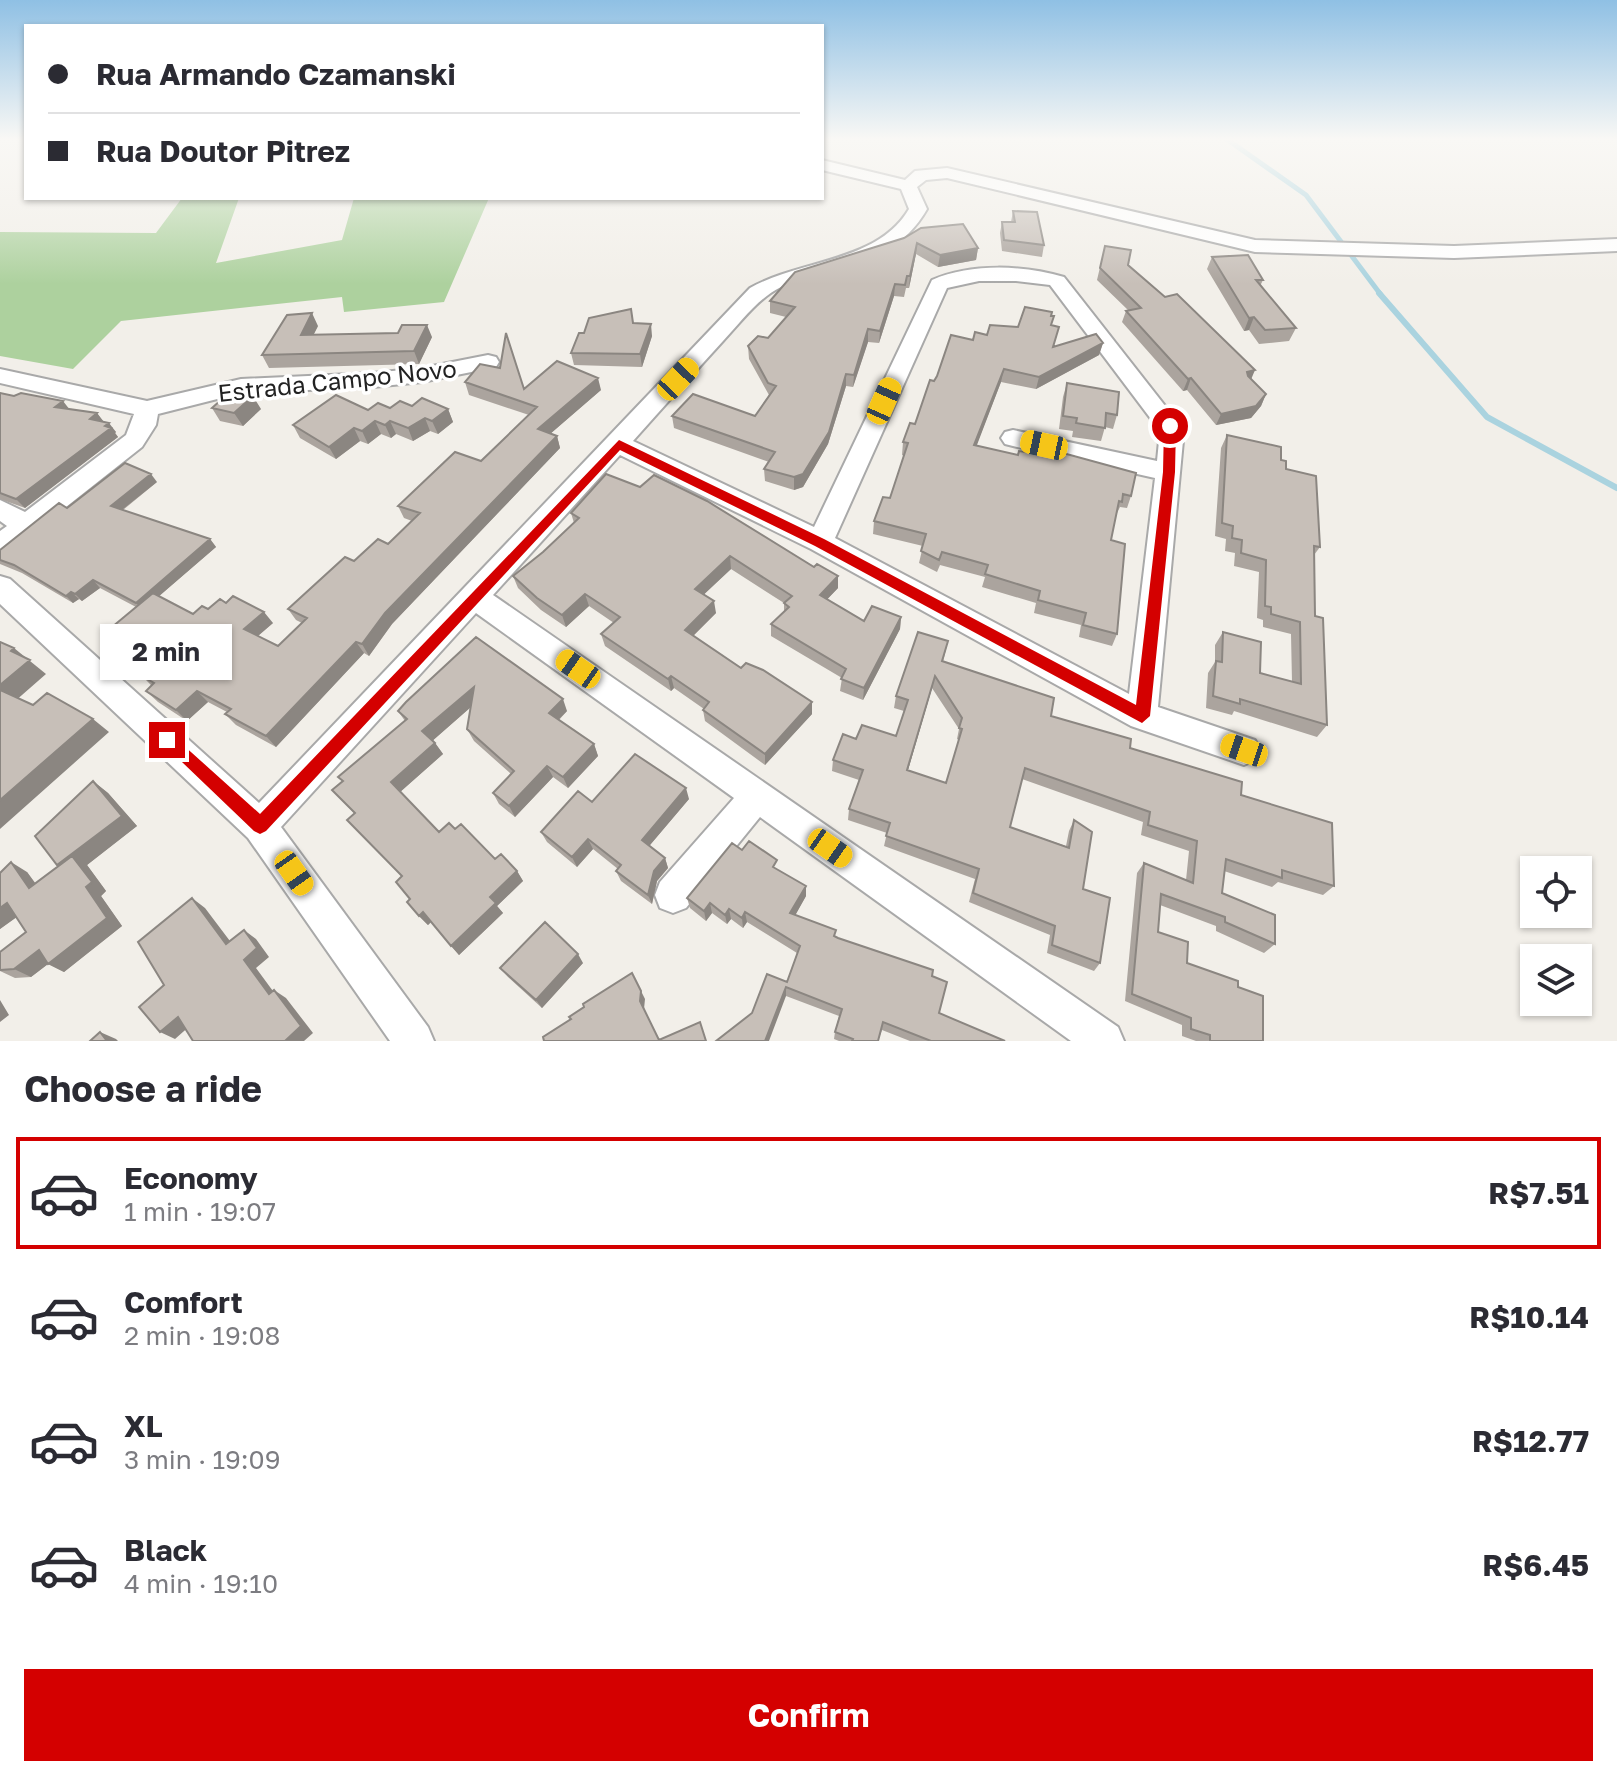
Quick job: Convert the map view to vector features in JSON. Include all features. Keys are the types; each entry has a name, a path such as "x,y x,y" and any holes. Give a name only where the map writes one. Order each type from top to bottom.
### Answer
{"street":[{"path":"260,826 619,444 757,292 783,277 851,258 903,232 914,222 918,209 908,187"},
{"path":"1004,187 1255,246 1454,252 1617,245"},
{"path":"820,542 939,284 959,277 1045,277 1057,281 1171,428 1169,472 1142,716"},
{"name":"Estrada Campo Novo","path":"0,376 147,409 241,386 373,380 422,375 488,362"},
{"path":"0,545 134,441 144,425 147,409"},
{"path":"1013,438 1169,472"},
{"path":"619,444 820,542 1142,716 1244,750"},
{"path":"0,509 26,525"},
{"path":"0,587 260,826 414,1041"},
{"path":"475,597 1104,1041"},
{"path":"673,895 757,796"}],"green space":[{"path":"181,200 238,200 216,263 342,240 353,200 488,200 444,302 344,312 342,297 121,321 73,369 0,356 0,232 156,233"}],"building":[{"path":"1013,211 1037,212 1044,245 1004,240 1002,222 1015,222"},
{"path":"963,224 978,248 940,255 917,243 910,276 907,276 905,285 895,284 880,331 868,329 854,375 846,374 829,432 803,474 794,477 764,469 775,452 672,416 693,394 755,416 776,386 768,383 748,346 758,336 768,338 795,307 770,301 795,272 904,238 921,228"},
{"path":"1105,246 1131,250 1128,265 1165,297 1177,294 1255,370 1247,372 1248,376 1266,394 1256,406 1221,414 1126,311 1141,308 1100,268"},
{"path":"1248,255 1263,280 1256,280 1296,328 1265,330 1254,317 1249,318 1212,257"},
{"path":"1025,307 1052,312 1051,325 1059,327 1053,347 1096,334 1103,343 1039,377 1004,369 974,445 1018,455 1019,451 1051,457 1052,450 1136,473 1131,496 1123,494 1122,502 1119,501 1111,540 1125,544 1117,634 1083,625 1086,613 1038,600 1040,591 985,574 988,565 942,552 939,560 921,551 926,534 874,521 883,497 890,498 908,443 903,442 910,423 915,424 930,380 934,381 937,376 951,335 973,340 975,332 987,335 990,325 1018,327"},
{"path":"631,309 633,323 651,324 640,354 571,353 579,333 584,333 589,318"},
{"path":"312,313 301,335 398,333 402,325 427,325 414,351 262,355 287,315"},
{"path":"506,333 524,389 557,361 598,378 538,429 557,436 385,613 362,644 356,642 266,736 225,714 231,709 197,691 176,710 146,691 154,683 142,676 147,671 109,647 125,634 112,627 153,593 193,614 202,606 208,609 220,599 226,603 233,596 264,612 244,629 278,646 307,618 288,609 345,557 354,561 378,539 388,544 420,513 398,506 455,452 481,461 537,407 465,382 480,364 500,368"},
{"path":"1067,383 1119,392 1117,415 1106,413 1105,428 1076,423 1077,418 1063,416"},
{"path":"231,391 253,396 234,413 212,408"},
{"path":"0,393 14,396 21,393 63,401 55,407 97,413 90,419 109,423 105,426 111,428 16,499 0,493"},
{"path":"336,395 368,410 378,403 390,408 400,401 412,406 422,398 448,409 432,421 425,418 408,428 390,421 385,425 375,421 362,431 354,428 329,447 293,425"},
{"path":"1227,435 1281,447 1281,460 1286,461 1286,469 1316,476 1320,547 1314,546 1315,616 1323,618 1327,725 1240,699 1240,704 1213,696 1216,661 1222,662 1223,632 1261,642 1260,673 1301,684 1300,622 1271,614 1271,607 1265,606 1266,560 1241,553 1242,540 1232,538 1233,526 1222,523"},
{"path":"125,463 151,474 111,506 210,539 136,603 93,580 75,594 71,592 66,596 0,560 0,550 59,503 67,508"},
{"path":"606,474 640,487 654,475 707,501 814,567 817,564 838,576 820,595 864,621 872,606 901,617 864,688 841,679 846,669 771,624 789,607 784,603 792,596 730,556 695,589 714,601 685,630 741,668 746,663 763,670 812,702 765,754 703,710 709,702 601,634 620,617 585,594 562,615 537,598 513,576 579,518 571,513"},
{"path":"918,632 948,641 942,661 1054,698 1051,716 1131,739 1130,748 1242,782 1241,795 1332,823 1334,886 1282,870 1282,878 1226,859 1222,893 1275,915 1275,944 1225,922 1225,917 1161,894 1158,932 1188,942 1187,963 1238,981 1238,987 1263,996 1263,1041 1210,1041 1210,1035 1191,1029 1191,1018 1132,994 1144,863 1193,883 1197,841 1148,825 1150,812 1025,768 1010,827 1069,848 1074,820 1092,832 1083,889 1110,898 1100,963 1052,945 1055,926 973,893 979,869 886,836 890,823 849,809 863,770 833,760 843,734 856,739 862,725 896,736 908,700 896,696","holes":["935,676 962,718 959,728 962,729 946,783 907,770"]},
{"path":"476,637 563,699 549,713 594,744 563,777 547,766 509,806 493,793 514,771 467,729 474,687 422,731 435,743 391,782 439,832 449,823 455,829 461,824 495,859 501,854 517,871 490,897 496,903 451,946 423,912 419,916 407,902 410,899 396,882 402,876 347,820 355,813 332,790 343,781 338,777 407,719 398,711 406,702"},
{"path":"0,642 30,660 0,685"},
{"path":"0,690 33,705 47,693 93,719 0,800"},
{"path":"635,754 686,788 642,840 665,858 654,871 648,895 616,871 621,865 588,839 572,857 541,832 578,791 592,802"},
{"path":"93,781 122,816 57,865 35,836"},
{"path":"749,841 777,860 773,867 806,886 790,913 836,930 834,936 838,938 933,970 932,976 947,982 939,1013 1005,1041 931,1041 883,1022 878,1041 852,1041 835,1032 842,1009 786,987 765,1041 716,1041 752,1013 767,974 787,982 800,946 745,912 742,918 729,909 725,915 710,903 704,911 687,898 732,843 742,850"},
{"path":"72,856 92,882 86,887 107,918 48,964 39,950 14,969 0,970 0,952 26,932 7,903 0,908 0,873 11,862 29,888"},
{"path":"192,898 226,944 244,930 257,948 244,960 269,994 274,990 301,1026 285,1041 193,1041 178,1017 160,1032 139,1007 164,985 138,942"},
{"path":"545,922 578,954 536,1000 500,968"},
{"path":"632,973 641,991 640,1001 659,1040 700,1022 706,1041 544,1041 543,1037 571,1019 569,1017 584,1007 583,1004"},
{"path":"100,1032 107,1041 90,1041"}],"waterway":[{"path":"1294,187 1306,195 1381,295"},
{"path":"1379,293 1487,417 1617,488"}],"route":[{"path":"167,740 260,826 619,444 820,542 1142,716 1169,472 1170,426"}]}
